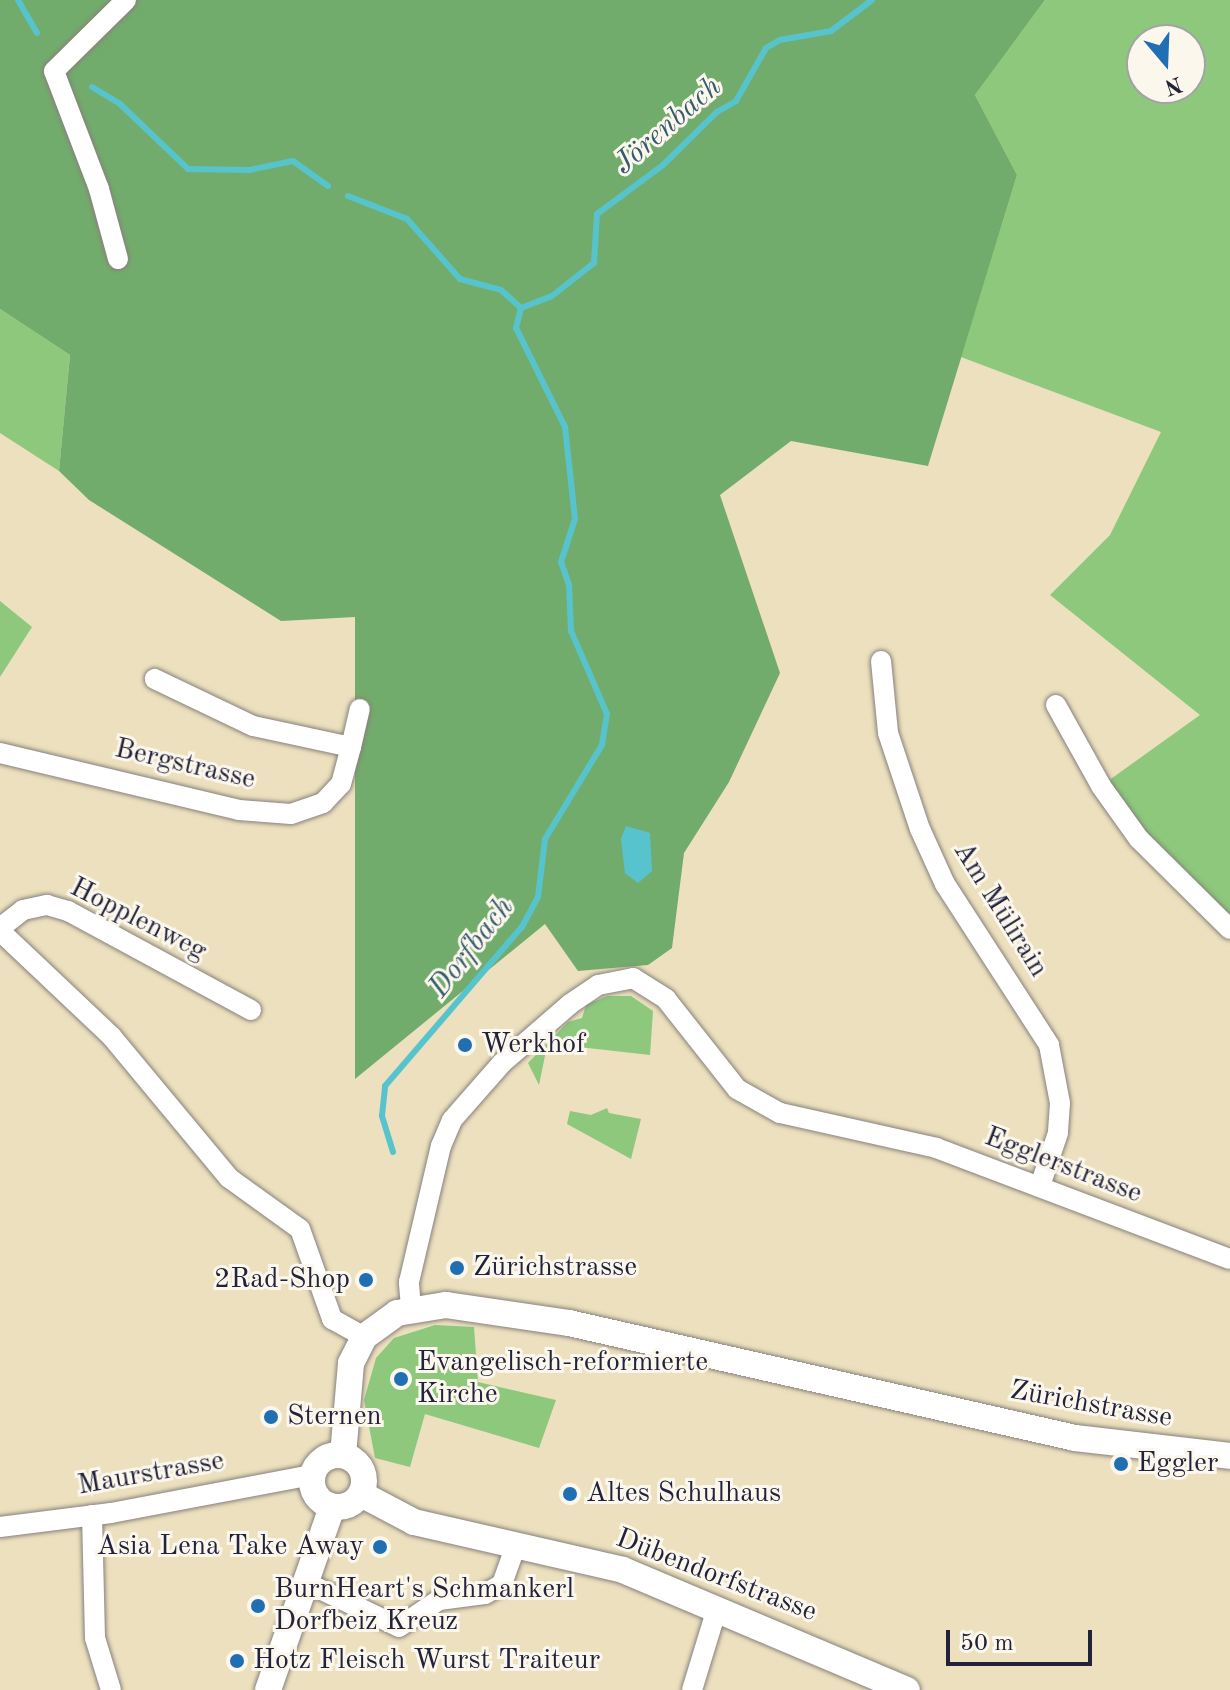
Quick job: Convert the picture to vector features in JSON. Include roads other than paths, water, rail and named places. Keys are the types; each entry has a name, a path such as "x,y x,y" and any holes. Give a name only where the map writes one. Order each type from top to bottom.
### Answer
{"main road":[{"path":"343,1455 351,1363 364,1337 411,1307"},
{"name":"Zürichstrasse","path":"411,1307 506,1311 1075,1438 1230,1456"},
{"path":"343,1455 360,1467 361,1494 349,1505 332,1507 317,1499 312,1475 324,1459 343,1455"},
{"name":"Dübendorfstrasse","path":"361,1494 414,1522 623,1570 907,1690"},
{"path":"268,1690 303,1581 332,1507"}],"street":[{"path":"118,259 99,189 54,71 126,0"},
{"name":"Am Mülirain","path":"881,661 888,733 920,829 945,884 1049,1045 1060,1103 1058,1133 1040,1186"},
{"name":"Bergstrasse","path":"0,753 239,810 291,814 323,803 341,784 351,747 253,726 155,679"},
{"path":"1056,705 1101,786 1139,839 1230,929"},
{"path":"351,747 360,709"},
{"name":"Hopplenweg","path":"0,929 23,910 47,905 68,911 251,1010"},
{"path":"0,929 112,1037 229,1178 300,1229 332,1319 364,1337"},
{"name":"Egglerstrasse","path":"411,1307 409,1282 441,1146 452,1120 502,1063 598,985 633,978 666,999 721,1075 758,1102 806,1121 936,1148 1230,1259"},
{"name":"Maurstrasse","path":"0,1527 92,1515 312,1475"},
{"path":"92,1515 95,1638 111,1690"},
{"path":"303,1581 399,1627 439,1600 485,1594 502,1584 516,1545"},
{"path":"692,1690 717,1608"}],"water":[{"path":"626,826 650,833 652,871 638,883 625,873 621,839"}],"waterway":[{"path":"18,0 37,33"},
{"name":"Jörenbach","path":"521,308 552,296 594,263 597,214 663,165 717,112 736,101 766,48 780,40 831,31 872,0"},
{"path":"92,87 120,104 188,169 249,170 293,161 328,186"},
{"path":"348,196 407,219 460,279 501,290 521,308"},
{"name":"Dorfbach","path":"393,1152 382,1116 385,1086 522,927 538,897 545,839 602,745 607,714 571,631 569,585 561,562 575,519 565,427 516,328 521,308"}],"place":[{"name":"Werkhof","path":"465,1045"},
{"name":"Zürichstrasse","path":"457,1268"},
{"name":"2Rad-Shop","path":"366,1280"},
{"name":"Evangelisch-reformierte Kirche","path":"401,1379"},
{"name":"Sternen","path":"271,1417"},
{"name":"Eggler","path":"1121,1464"},
{"name":"Altes Schulhaus","path":"570,1494"},
{"name":"Asia Lena Take Away","path":"380,1547"},
{"name":"BurnHeart's Schmankerl Dorfbeiz Kreuz","path":"258,1606"},
{"name":"Hotz Fleisch Wurst Traiteur","path":"237,1661"}]}
